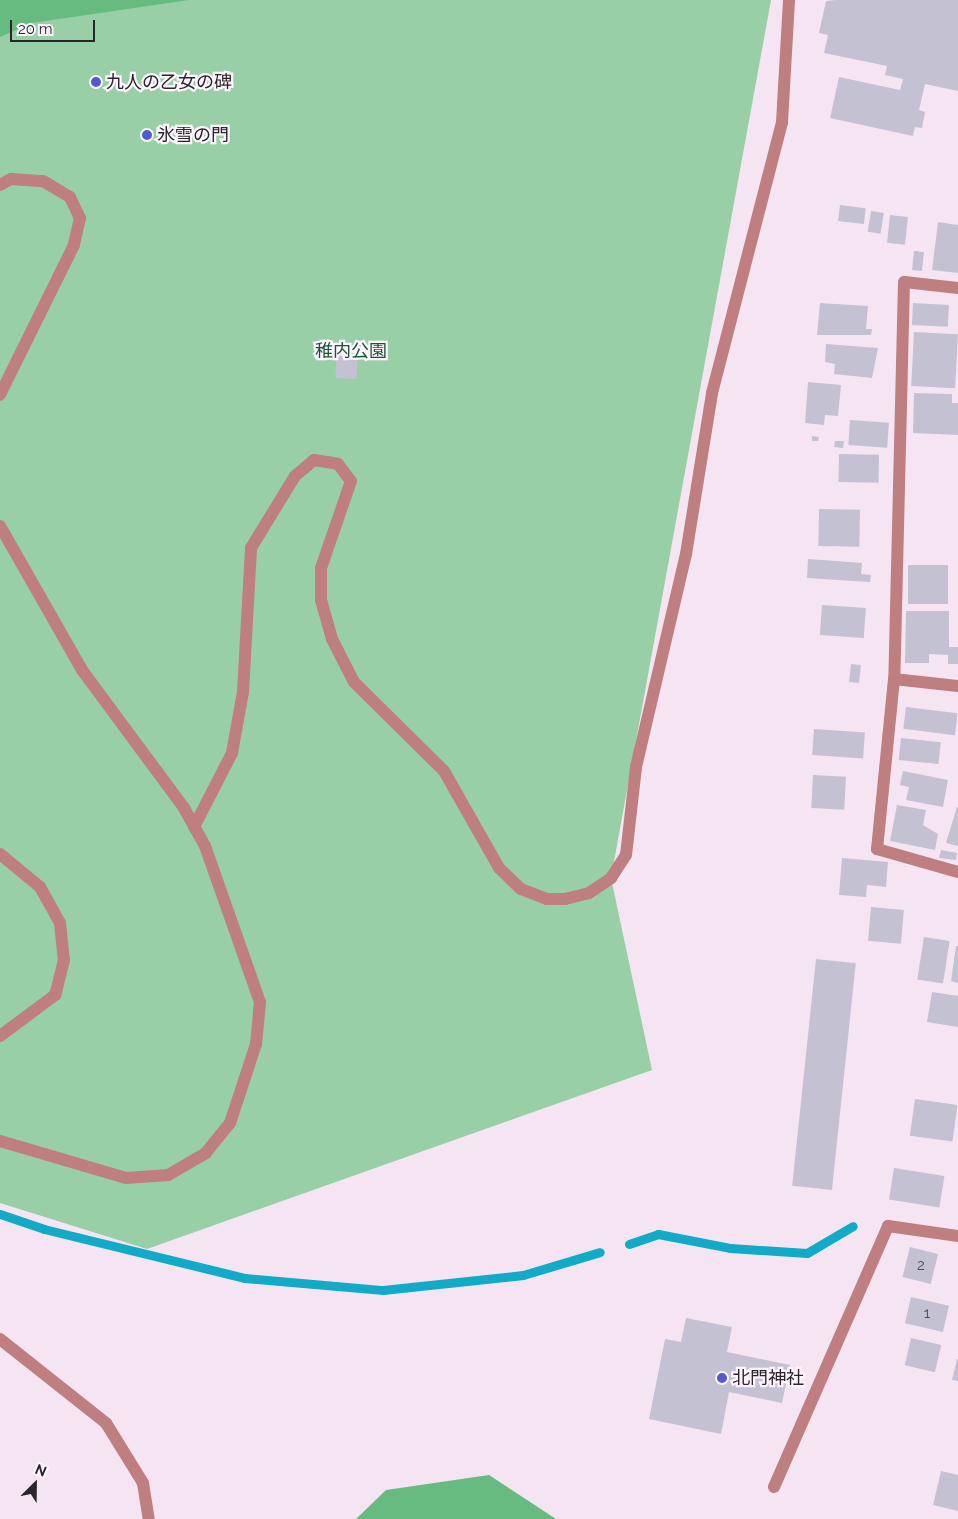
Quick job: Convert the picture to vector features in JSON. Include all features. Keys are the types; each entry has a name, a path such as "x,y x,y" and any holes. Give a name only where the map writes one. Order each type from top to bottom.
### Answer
{"street":[{"path":"194,827 232,754 243,692 251,548 296,476 314,460 338,464 351,481 321,568 321,600 332,640 354,682 444,771 499,868 521,889 547,899 565,899 589,893 611,878 626,855 636,767 686,554 712,393 782,122 789,0"},
{"path":"0,185 11,179 43,181 70,197 80,218 74,245 0,395"},
{"path":"958,288 904,282 894,680 877,849 958,872"},
{"path":"0,526 82,670 194,827 230,908 260,1002 256,1044 230,1123 206,1153 160,1176 126,1178 0,1140"},
{"path":"894,680 958,686"},
{"path":"0,854 40,887 60,923 64,960 55,994 0,1036"},
{"path":"774,1488 888,1226 958,1236"},
{"path":"0,1339 106,1424 143,1483 149,1519"}],"green space":[{"name":"稚内公園","path":"0,0 771,0 611,878 652,1070 147,1249 0,1203"},
{"path":"0,0 189,0 32,23 0,37"},
{"path":"489,1475 556,1519 356,1519 386,1490"}],"building":[{"path":"958,0 958,91 925,84 919,110 925,112 922,128 915,127 913,136 830,118 839,77 900,90 903,79 885,75 887,66 824,53 828,35 819,33 826,1"},
{"path":"840,205 866,208 864,224 838,221"},
{"path":"871,211 884,213 881,234 868,232"},
{"path":"890,215 908,217 905,245 887,243"},
{"path":"938,222 958,225 958,273 932,270"},
{"path":"914,251 924,252 922,271 912,270"},
{"path":"820,303 868,306 866,329 872,329 871,335 817,335"},
{"path":"913,303 949,305 948,327 912,325"},
{"path":"914,332 958,334 955,388 911,386"},
{"path":"826,344 878,348 872,378 834,374 835,364 825,362"},
{"path":"337,348 358,349 356,379 335,378"},
{"path":"808,382 841,385 838,416 825,415 824,425 805,423"},
{"path":"914,393 952,394 952,403 958,403 958,435 913,433"},
{"path":"850,420 889,423 887,448 848,445"},
{"path":"812,436 819,437 818,441 812,441"},
{"path":"835,441 844,441 843,448 834,447"},
{"path":"839,454 879,455 879,483 839,482"},
{"path":"819,509 860,510 859,547 818,546"},
{"path":"808,559 862,563 861,574 871,575 870,582 807,578"},
{"path":"908,565 948,565 948,604 908,604"},
{"path":"822,605 866,608 864,638 820,635"},
{"path":"906,611 949,611 949,647 958,647 958,664 948,664 948,655 929,654 929,663 905,663"},
{"path":"851,664 861,665 859,683 849,682"},
{"path":"906,707 958,713 955,735 903,729"},
{"path":"814,729 865,733 863,758 812,755"},
{"path":"901,738 941,742 938,764 899,760"},
{"path":"903,771 948,780 943,807 906,800 909,787 900,785"},
{"path":"813,775 846,777 844,810 811,808"},
{"path":"897,805 926,810 923,825 938,834 935,850 890,841"},
{"path":"958,807 958,846 946,843"},
{"path":"941,850 957,853 956,860 939,858"},
{"path":"842,858 888,862 886,887 867,885 866,897 839,895"},
{"path":"871,907 904,910 901,944 868,941"},
{"path":"924,937 950,941 943,984 917,979"},
{"path":"956,946 958,946 958,983 951,981"},
{"path":"816,959 856,963 832,1190 792,1186"},
{"path":"932,992 958,996 958,1027 927,1022"},
{"path":"915,1099 958,1105 952,1142 910,1136"},
{"path":"894,1168 944,1176 939,1208 889,1200"},
{"path":"910,1247 938,1254 931,1284 903,1277"},
{"path":"911,1297 949,1306 943,1332 905,1323"},
{"name":"北門神社","path":"686,1318 732,1327 727,1352 790,1365 782,1403 729,1392 721,1434 649,1419 665,1339 681,1342"},
{"path":"911,1338 941,1345 935,1372 905,1365"},
{"path":"958,1359 958,1381 952,1380"},
{"path":"941,1471 958,1475 958,1511 933,1505"}],"waterway":[{"path":"0,1214 44,1229 245,1278 383,1290 523,1275 600,1252"},
{"path":"629,1244 658,1234 730,1248 807,1253 853,1226"}],"place":[{"name":"九人の乙女の碑","path":"96,82"},
{"name":"氷雪の門","path":"147,135"},
{"name":"北門神社","path":"722,1378"}]}
